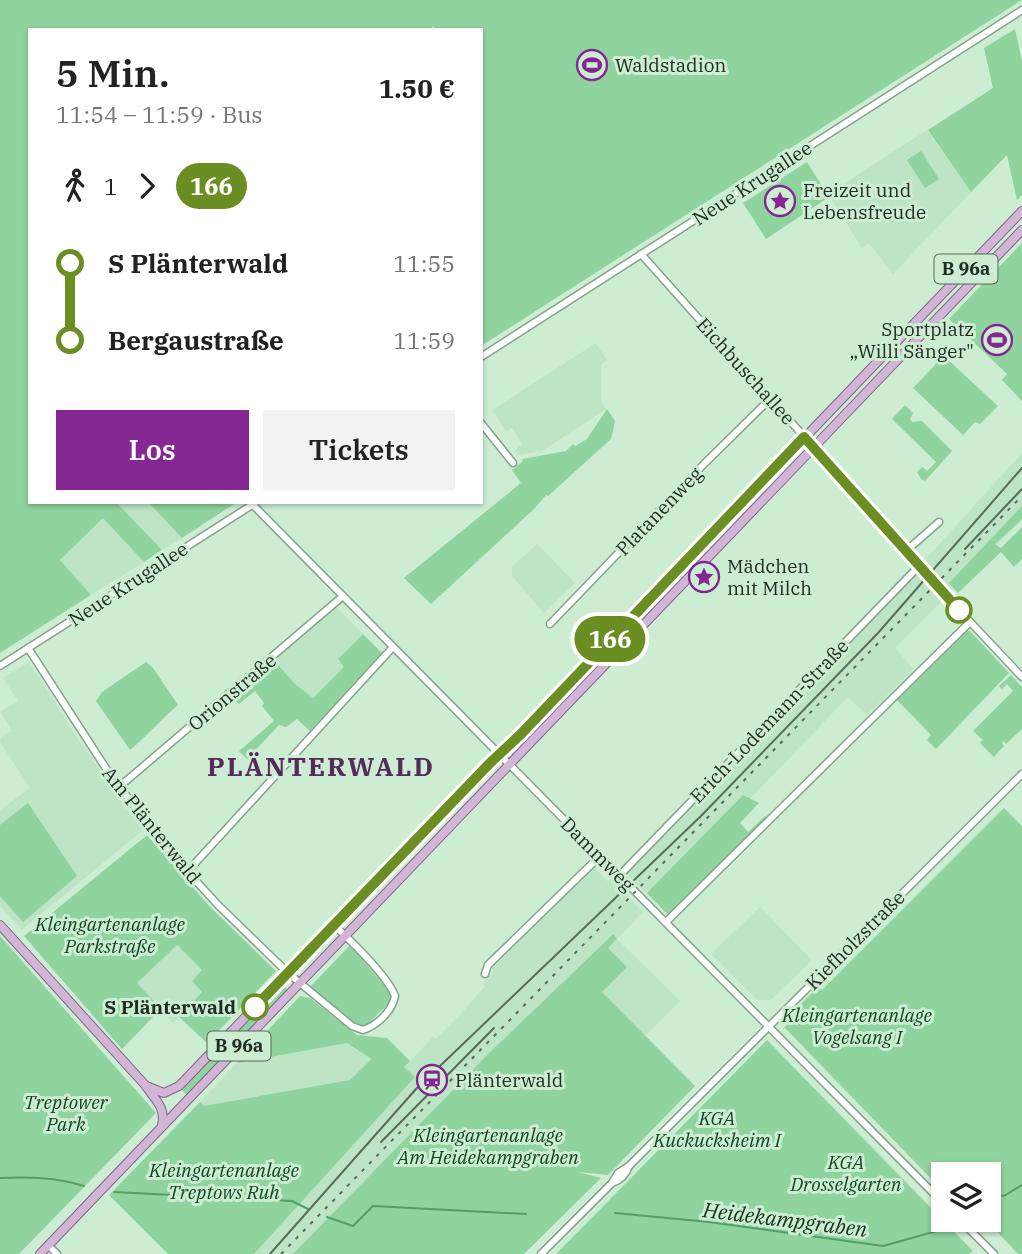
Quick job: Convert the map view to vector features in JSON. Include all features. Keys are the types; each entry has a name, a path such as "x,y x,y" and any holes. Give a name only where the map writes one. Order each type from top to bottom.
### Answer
{"main road":[{"name":"B 96a","path":"145,1086 160,1092 176,1089 1022,211"},
{"name":"B 96a","path":"40,1254 1022,230"},
{"path":"0,925 145,1086 162,1108 162,1125"}],"street":[{"name":"Neue Krugallee","path":"483,356 1022,10"},
{"name":"Eichbuschallee","path":"642,254 919,566 1022,677"},
{"name":"Platanenweg","path":"550,624 770,399"},
{"path":"483,426 513,463"},
{"name":"Neue Krugallee","path":"0,666 252,504"},
{"name":"Dammweg","path":"255,504 931,1191"},
{"path":"906,551 939,522"},
{"name":"Erich-Lodemann-Straße","path":"619,876 919,566"},
{"name":"Orionstraße","path":"119,787 343,596"},
{"path":"666,922 970,622"},
{"path":"187,872 393,647"},
{"name":"Am Plänterwald","path":"29,648 119,787 187,872 288,973 357,1029 368,1028 386,1014 394,1002 393,991 345,936"},
{"name":"Kiefholzstraße","path":"541,1254 612,1183 618,1181 629,1166 1022,774"},
{"path":"485,974 488,965 600,856"},
{"path":"334,925 345,936"},
{"path":"972,1232 994,1254"},
{"path":"48,1245 57,1254"}],"shaded area":[{"path":"927,130 971,192 893,274 869,243 862,248 828,194"},
{"path":"596,343 607,360 601,365 601,399 606,409 542,451 518,455 515,450 522,444 512,428 506,431 492,410"},
{"path":"1022,453 1022,520 951,591 924,561"},
{"path":"118,504 150,504 182,538 162,550"},
{"path":"103,518 144,562 91,595 60,560"},
{"path":"537,544 575,583 544,613 512,576 512,567"},
{"path":"916,572 942,601 895,648 914,669 867,715 848,697 653,900 626,873 803,695"},
{"path":"336,607 363,634 338,659 345,666 313,698 295,684 274,660"},
{"path":"29,662 80,742 143,830 22,930 0,906 0,810 30,788 0,742 1,737 12,730 0,712 18,701 3,678"},
{"path":"594,867 607,881 611,879 643,912 617,939 680,1001 645,1036 602,992 612,934 488,1054 293,1254 254,1254 415,1077 404,1067 433,1037 436,1039 458,1017 485,986 483,984 493,973 493,964"},
{"path":"760,907 812,960 771,1000 757,1000 711,954"},
{"path":"177,945 202,970 203,992 173,1023 136,984"},
{"path":"348,1043 373,1059 350,1080 204,1106 200,1102 237,1063"}],"green space":[{"path":"0,0 1022,0 483,345 483,28 28,28 28,504 118,504 162,550 144,562 103,518 60,560 91,595 0,653"},
{"path":"1015,29 1022,61 1022,195 1017,200 1007,155 971,192 928,130 993,88 984,48"},
{"path":"921,151 939,179 925,188 907,160"},
{"path":"807,162 829,197 766,239 743,203"},
{"name":"Sportplatz „Willi Sänger\"","path":"1022,243 1022,401 1002,380 1007,374 949,319"},
{"path":"954,345 962,352 955,350 947,359 998,406 980,424 975,422 963,435 913,388"},
{"path":"905,405 913,413 910,419 912,422 922,421 952,451 925,481 917,472 922,467 927,471 936,462 892,419"},
{"path":"607,409 615,421 611,439 546,495 431,604 404,578 521,483 512,470 522,459 566,451 573,444 575,446 587,439"},
{"path":"150,504 234,504 182,538"},
{"path":"1022,506 1022,519 995,544 1001,548 1022,527 1022,559 1014,567 1001,552 958,593 949,583"},
{"path":"970,631 1009,673 936,749 927,740 931,735 897,700"},
{"path":"363,634 382,653 310,731 297,719 286,727 279,725 247,759 239,751 274,721 262,706 264,703 255,691 239,704 231,697 274,660 295,684 313,698 344,667 338,659"},
{"path":"146,662 178,705 130,750 96,701 102,692"},
{"path":"1011,675 1022,687 1022,729 1006,744 1004,741 1002,743 1004,746 994,757 980,743 983,740 973,731 1013,691 1007,684 1002,689 999,686"},
{"path":"743,795 759,803 740,823 748,832 765,816 767,818 668,915 647,893"},
{"path":"28,803 77,876 23,922 0,896 0,825"},
{"name":"Kleingartenanlage Vogelsang I","path":"1004,808 1022,826 1022,1254 1018,1254 997,1232 1001,1232 1001,1162 931,1162 931,1179 784,1027 788,1024 790,1015 818,987 822,990"},
{"name":"Kleingartenanlage Parkstraße","path":"147,835 210,907 276,971 207,1043 179,1017 202,992 192,981 202,970 177,945 137,983 161,1009 122,1049 24,936"},
{"name":"Kleingartenanlage Am Heidekampgraben","path":"613,934 617,939 608,948 627,967 602,992 695,1086 608,1175 578,1172 601,1178 524,1254 293,1254 488,1054"},
{"name":"Treptower Park","path":"0,936 156,1113 19,1254 0,1254"},
{"path":"350,945 392,995 390,1002 365,1027 360,1027 309,988"},
{"path":"282,984 288,990 187,1095 181,1089"},
{"name":"Kleingartenanlage Treptows Ruh","path":"300,996 310,998 357,1035 387,1038 410,1061 404,1067 415,1077 254,1254 168,1254 109,1195 200,1102 204,1106 350,1080 372,1059 347,1043 237,1063"},
{"path":"767,1040 931,1208 931,1232 954,1232 973,1251 969,1254 556,1254"}],"waterway":[{"name":"Heidekampgraben","path":"0,1178 42,1178 84,1186"},
{"name":"Heidekampgraben","path":"1001,1196 1022,1185"},
{"name":"Heidekampgraben","path":"114,1192 292,1201 308,1209"},
{"name":"Heidekampgraben","path":"327,1217 353,1226 373,1206 526,1214"},
{"name":"Heidekampgraben","path":"615,1213 709,1222 883,1246 933,1232"}],"tram line":[{"path":"270,1254 416,1089 701,816 878,633 1022,468"},
{"path":"965,549 1022,489"},
{"path":"381,1142 494,1028"}],"railway":[{"path":"281,1254 1022,496"}],"bus line":[{"name":"166","path":"255,1007 521,734 804,437 959,610"}],"place":[{"name":"Waldstadion","path":"592,65"},
{"name":"Freizeit und Lebensfreude","path":"780,201"},
{"name":"Sportplatz „Willi Sänger\"","path":"997,340"},
{"name":"Mädchen mit Milch","path":"704,577"},
{"name":"S Plänterwald","path":"255,1007"},
{"name":"Plänterwald","path":"432,1080"}],"district":[{"name":"PLÄNTERWALD","path":"321,767"}],"park label":[{"name":"KGA Kuckucksheim I","path":"717,1129"},
{"name":"KGA Drosselgarten","path":"846,1173"}]}
